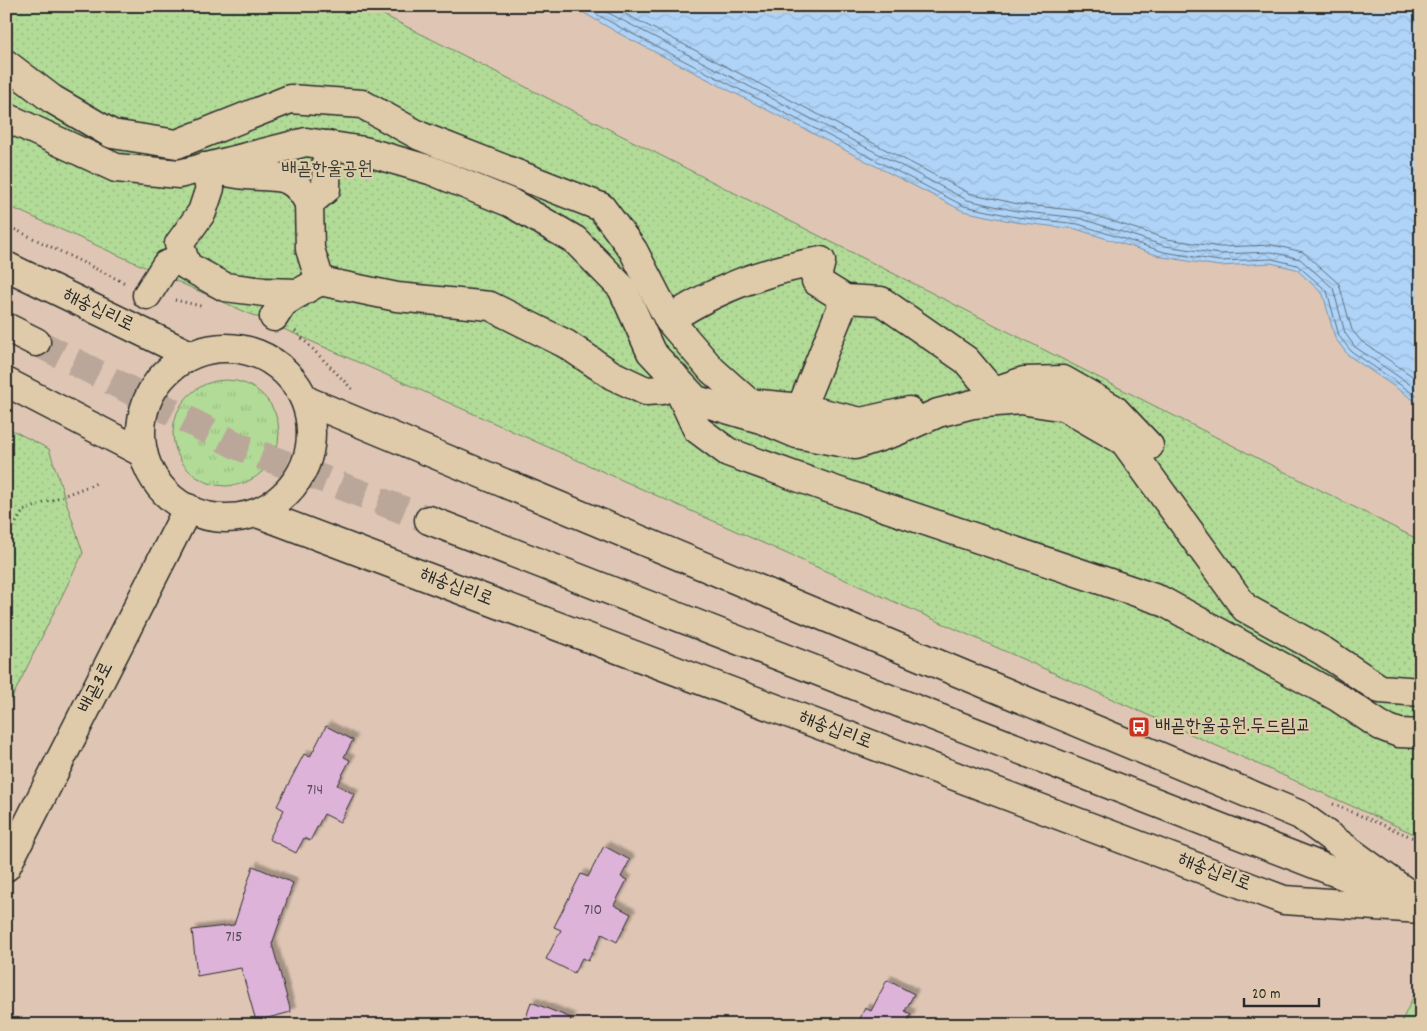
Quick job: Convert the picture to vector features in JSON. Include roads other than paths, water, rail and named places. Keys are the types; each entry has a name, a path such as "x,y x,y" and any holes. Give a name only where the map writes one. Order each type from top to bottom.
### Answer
{"street":[{"path":"6,64 52,99 112,134 177,144 290,99 362,104 420,136 601,207 633,250 669,320 712,370 749,403 800,408 861,422 973,398 1024,381 1063,380 1114,409 1149,445 1192,506 1236,595"},
{"path":"6,117 116,168 179,174 306,142 364,150 430,170 511,203 575,240 622,288 651,352 696,400 761,419 798,434 855,445 895,432 938,413 973,404 1021,400 1065,407 1124,441 1245,608 1323,651 1380,689 1421,692"},
{"path":"309,203 326,189 327,145"},
{"path":"204,167 247,175 264,174 283,177 296,183 309,203 309,287"},
{"path":"204,167 210,188 202,212 179,244 187,266 225,287 309,287 490,306 566,344 612,375 646,391 662,390 673,375"},
{"path":"147,295 166,265 184,259"},
{"path":"669,320 690,306 744,281 768,272 821,261 816,282 845,299 893,303 966,360 993,392"},
{"name":"해송십리로","path":"6,266 190,355"},
{"path":"274,317 283,303 309,287"},
{"path":"800,408 845,299"},
{"path":"6,327 36,342"},
{"path":"216,348 244,349 270,359 290,376 305,400 312,426 309,454 299,479 280,499 257,513 228,519 200,515 174,501 154,479 143,453 142,424 153,389 166,372 190,355 216,348"},
{"path":"673,375 697,429 728,452 825,487 1160,600 1339,698 1381,726 1400,733 1421,734"},
{"path":"6,382 143,453"},
{"path":"305,400 1300,815 1421,906"},
{"name":"배곧3로","path":"6,867 188,508"},
{"name":"해송십리로","path":"257,513 1284,900 1421,906"},
{"path":"429,520 1421,906"}],"water":[{"path":"572,6 1421,6 1421,405 1348,355 1335,338 1323,294 1296,269 1271,263 1219,266 1163,257 1076,229 1015,222 963,211 620,34"}],"tunnel":[{"path":"36,342 238,446 429,520"}],"place":[{"name":"배곧한울공원.두드림교","path":"1139,727"}],"park label":[{"name":"배곧한울공원","path":"327,170"}]}
